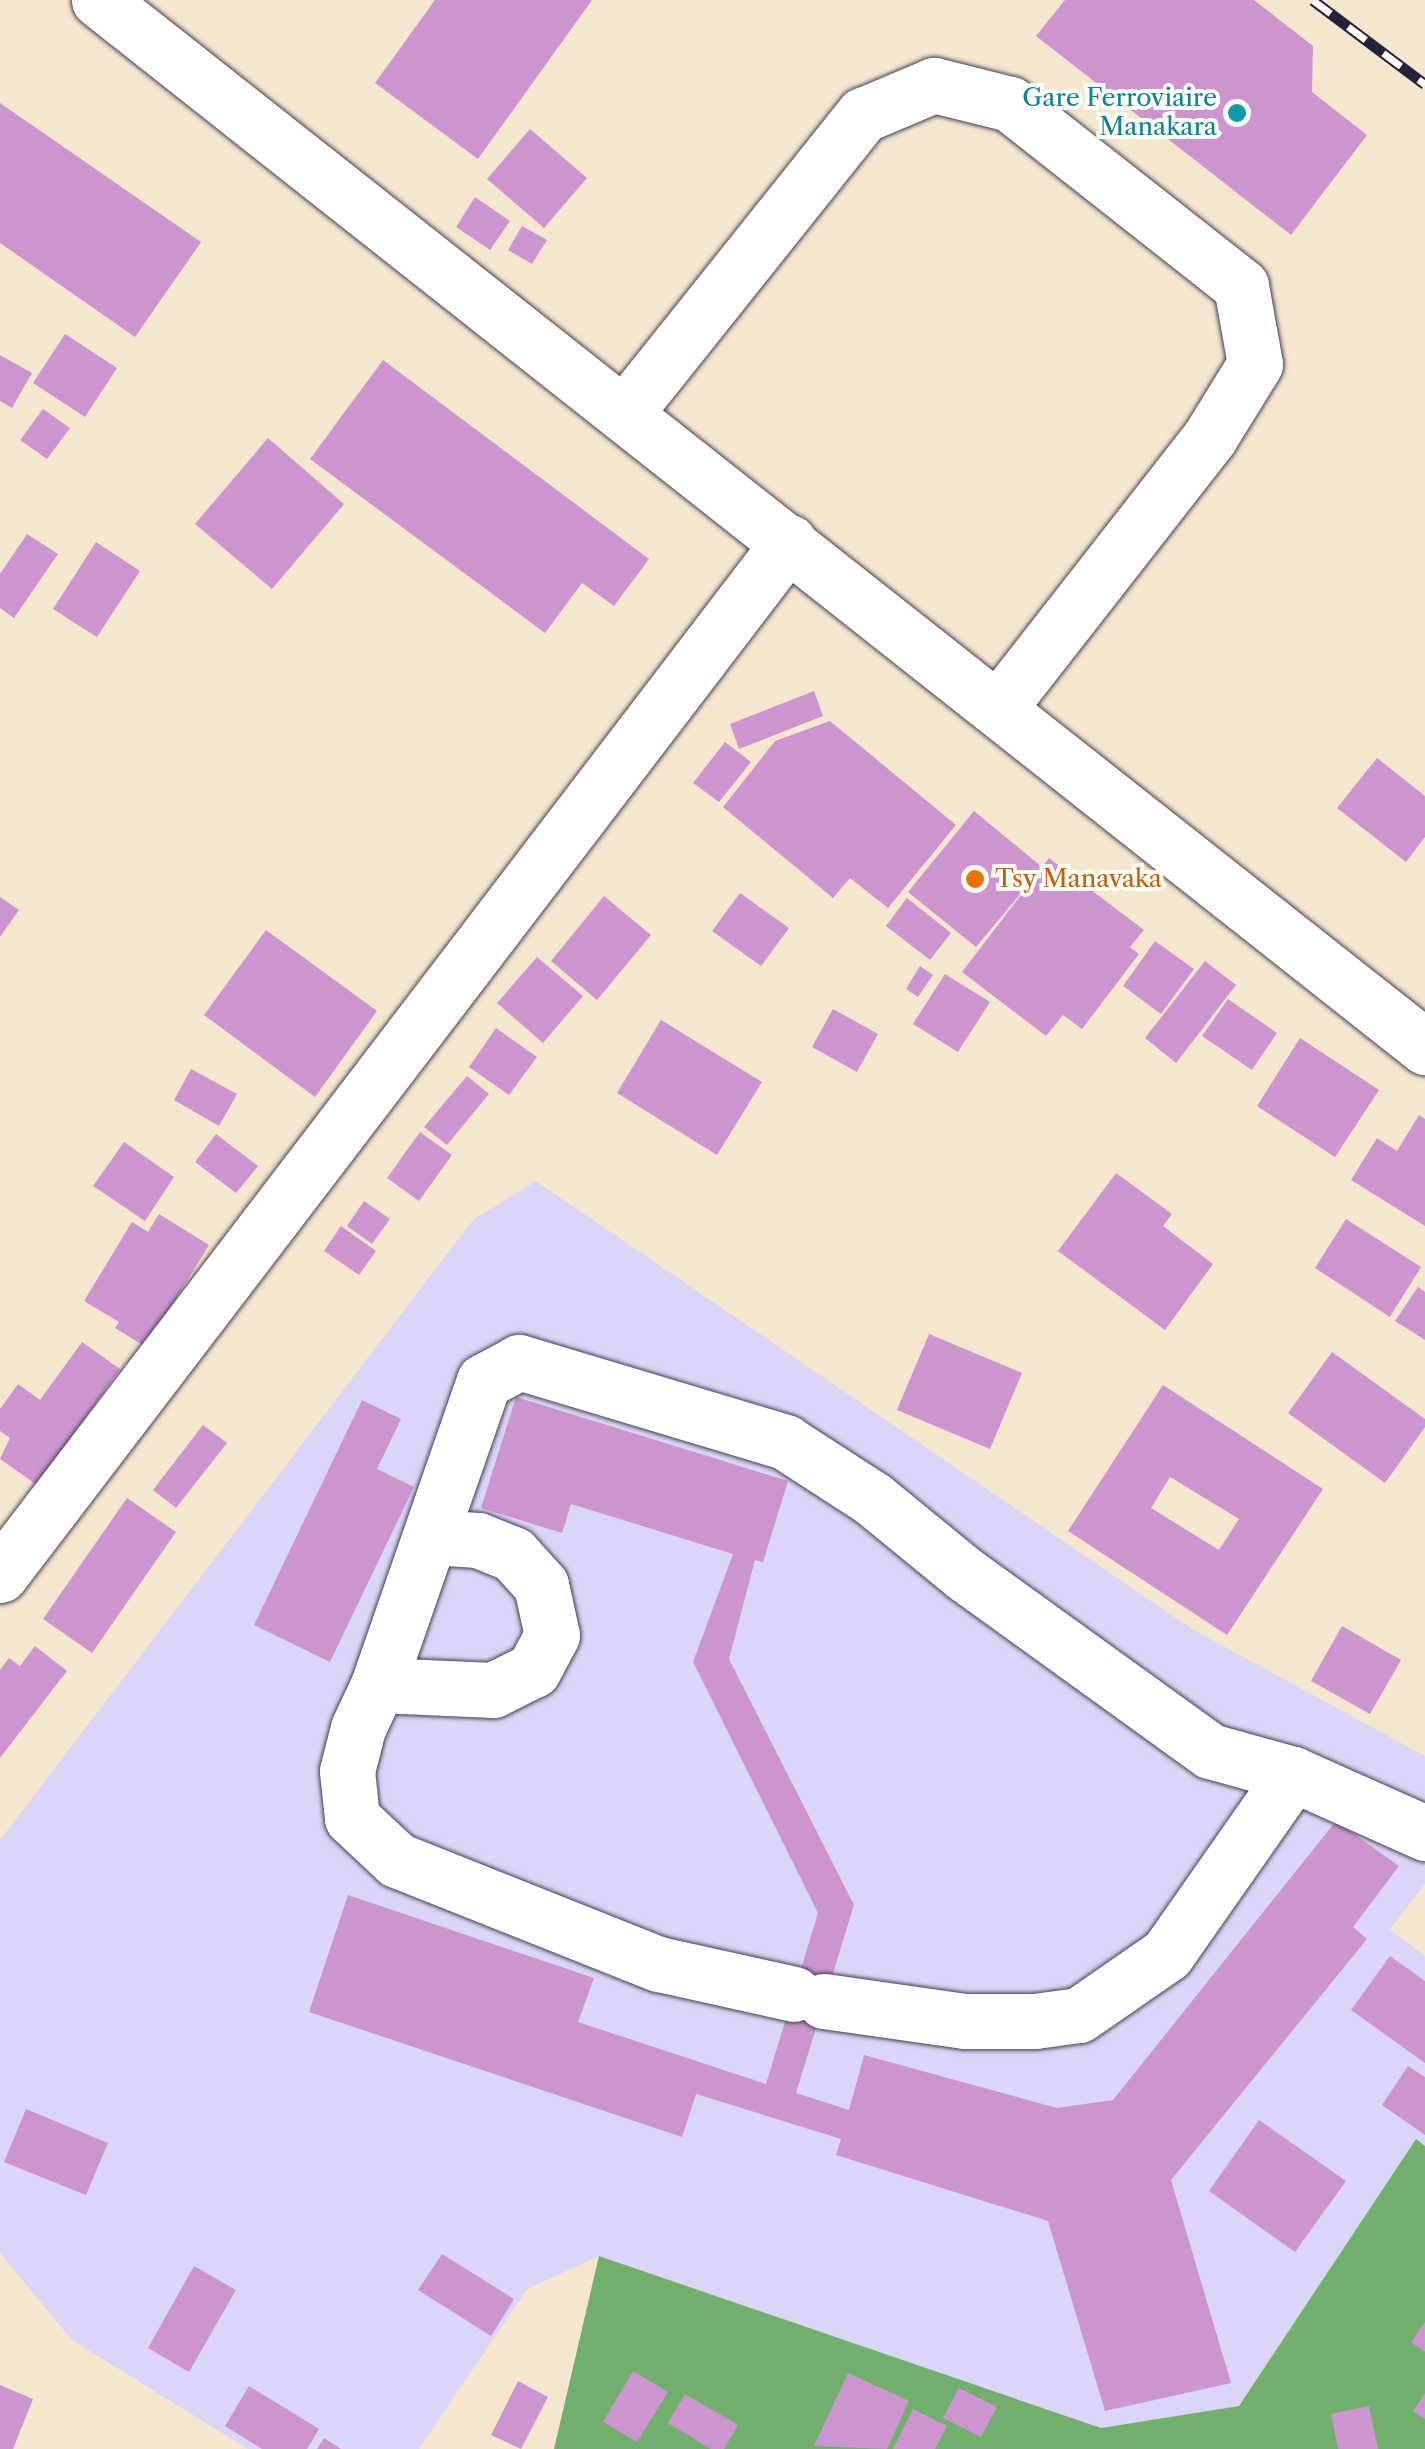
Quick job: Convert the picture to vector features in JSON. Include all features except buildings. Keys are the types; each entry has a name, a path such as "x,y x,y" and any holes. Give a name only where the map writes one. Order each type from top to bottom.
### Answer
{"street":[{"path":"99,0 1425,1047"},
{"path":"624,414 863,115 934,85 1010,104 1241,286 1255,364 1210,437 999,708"},
{"path":"0,1576 788,542"},
{"path":"1293,1774 1167,1954 1079,2015 1035,2021 965,2020 809,1997 659,1964 397,1860 352,1818 347,1771 358,1728 378,1685 484,1381 519,1362 785,1442 873,1499 966,1575 1210,1751 1293,1774 1425,1834"},
{"path":"378,1685 493,1690 533,1670 552,1635 542,1585 513,1554 478,1540 431,1538"}],"shaded area":[{"path":"536,1181 1192,1629 1425,1756 1425,1884 1390,1929 1425,1956 1425,2146 1416,2140 1239,2406 1101,2428 599,2256 527,2289 419,2449 248,2449 72,2340 0,2253 0,1840 473,1220"}],"green space":[{"path":"1416,2139 1425,2146 1425,2449 554,2449 599,2256 1101,2428 1239,2406"}],"railway":[{"path":"1313,0 1425,84"}],"place":[{"name":"Gare Ferroviaire Manakara","path":"1237,113"},
{"name":"Tsy Manavaka","path":"975,879"}]}
